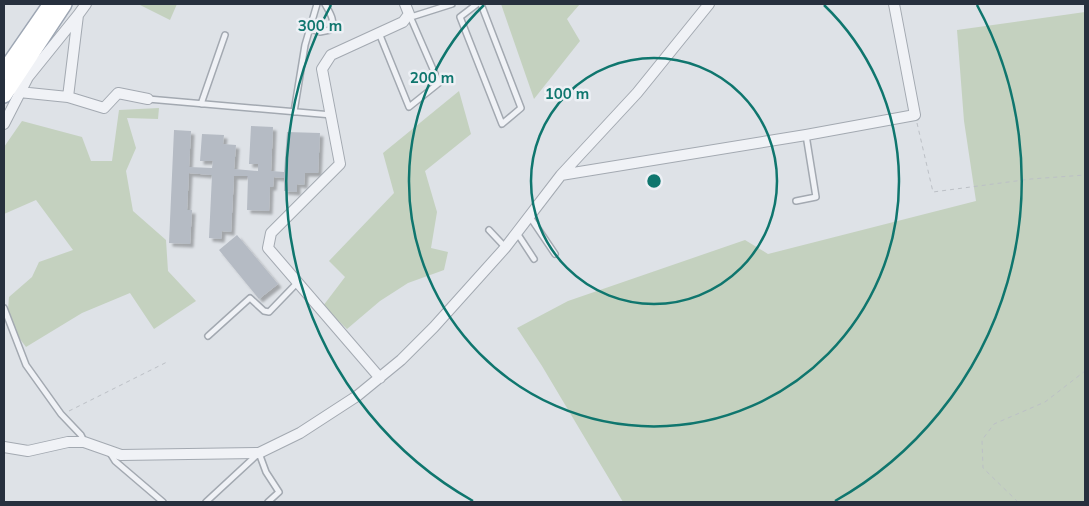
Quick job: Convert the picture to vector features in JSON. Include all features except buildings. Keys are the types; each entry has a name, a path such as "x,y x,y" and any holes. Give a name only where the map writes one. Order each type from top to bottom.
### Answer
{"main road":[{"path":"4,72 51,4"},
{"path":"4,95 64,4"}],"street":[{"path":"4,124 19,92 39,60 78,16 86,4"},
{"path":"380,378 268,248 268,240 271,233 340,164 322,69 331,55 403,22 410,16 405,4"},
{"path":"4,447 28,451 68,442 84,442 110,453 120,455 259,452 274,447 300,433 357,396 380,378 434,327 506,248 561,175 637,93 709,4"},
{"path":"561,175 806,136 915,115 894,4"},
{"path":"68,97 78,16"},
{"path":"19,92 68,97 104,108 118,93 148,98"}],"lane":[{"path":"294,112 310,29 317,4"},
{"path":"310,29 320,32 330,30 333,26 333,19 326,4"},
{"path":"379,33 409,107 439,83 410,16 452,4"},
{"path":"477,4 460,18 502,124 521,108 481,4"},
{"path":"201,104 224,35"},
{"path":"148,98 332,115"},
{"path":"796,201 816,197 806,136"},
{"path":"530,216 555,254"},
{"path":"489,230 506,248"},
{"path":"517,233 534,259"},
{"path":"208,336 250,298 264,311 269,312 297,283"},
{"path":"4,308 26,365 61,414 81,435 84,442"},
{"path":"206,502 259,452 266,472 279,492 268,502"},
{"path":"110,453 115,461 163,502"}],"path":[{"path":"915,115 933,192 1030,179 1085,175"},
{"path":"61,414 167,362"},
{"path":"1018,502 982,468 982,440 994,424 1045,402 1085,371"}],"green space":[{"path":"138,4 177,4 170,20"},
{"path":"501,4 580,4 567,19 580,41 534,99"},
{"path":"1085,12 1085,502 623,502 542,366 517,328 568,301 745,240 768,254 976,201 964,121 957,30"},
{"path":"459,91 471,134 425,171 437,212 431,248 448,252 444,270 408,283 380,301 347,329 323,306 345,277 329,261 394,193 383,153"},
{"path":"159,108 158,119 127,118 136,148 126,171 133,211 166,240 168,271 196,301 154,329 130,293 82,313 26,347 7,322 9,297 32,277 39,262 73,250 36,200 4,214 4,147 22,121 82,137 91,161 112,161 119,110"}]}
